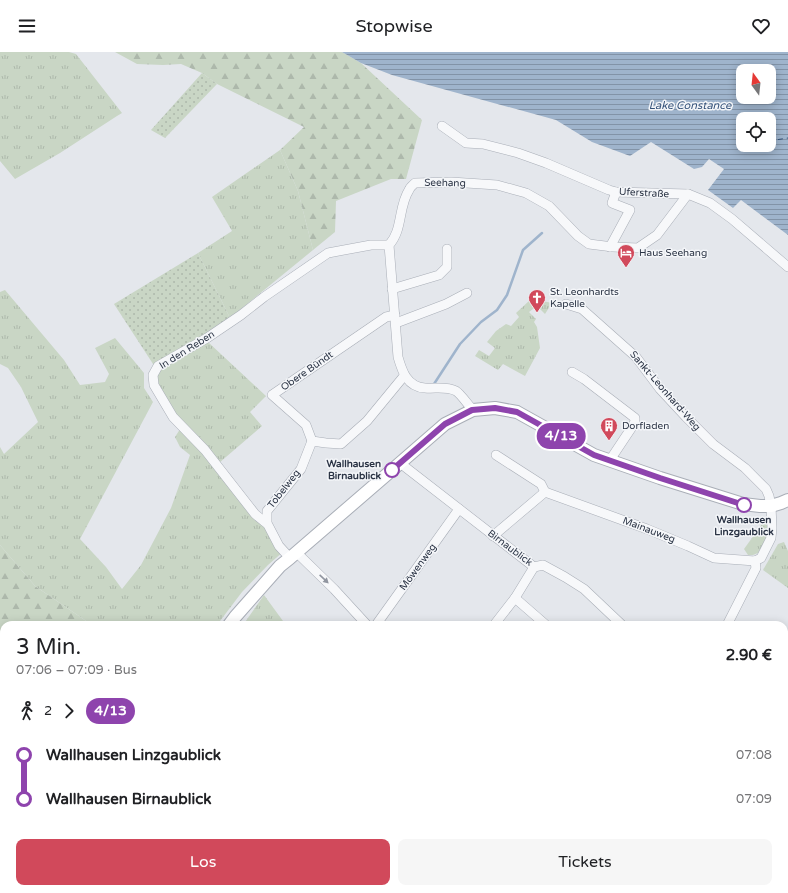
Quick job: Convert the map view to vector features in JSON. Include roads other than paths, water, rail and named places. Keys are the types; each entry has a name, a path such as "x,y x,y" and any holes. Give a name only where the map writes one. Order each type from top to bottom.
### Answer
{"main road":[{"path":"232,621 280,566 445,424 472,410 495,408 517,412 594,455 743,504 771,506 788,500"}],"street":[{"name":"Uferstraße","path":"442,126 466,143 483,144 518,153 616,192 688,194 710,203 732,219 788,267"},
{"name":"Seehang","path":"389,245 394,240 409,190 415,183 451,182 497,185 526,193 549,206 578,236 589,244 610,247 638,248 657,235 688,194"},
{"path":"610,247 630,210 612,203 616,192"},
{"name":"In den Reben","path":"266,523 255,514 205,450 173,417 154,385 152,375 158,366 207,338 328,253 371,245 389,245"},
{"path":"389,245 398,357 404,376 413,384 423,388 443,388 456,392 472,410"},
{"path":"392,289 439,275 446,267 447,249"},
{"path":"395,319 446,304 467,293"},
{"name":"Sankt-Leonhard-Weg","path":"566,304 582,309 636,357 660,389 686,417 713,444 745,468 766,489 771,506 771,538 761,558 755,561"},
{"name":"Obere Bündt","path":"312,441 306,425 272,395 386,317 395,319"},
{"path":"572,372 584,378 635,418 634,424 610,460"},
{"path":"312,441 341,444 367,421 404,376"},
{"name":"Tobelweg","path":"312,441 301,469 267,511 266,523 279,546 293,555 334,589 363,621"},
{"name":"Mainauweg","path":"496,455 541,484 545,492 647,529 714,558 755,561"},
{"name":"Birnaublick","path":"400,463 534,567 543,565 584,589 618,621"},
{"path":"493,536 545,492"},
{"name":"Möwenweg","path":"379,621 459,509"},
{"path":"729,621 756,568 755,561"},
{"path":"497,621 515,598 534,567"},
{"path":"515,598 541,621"}],"water":[{"name":"Lake Constance","path":"342,52 788,52 788,235 741,200 733,208 708,190 724,169 709,159 702,167 694,169 651,142 630,156 592,142 556,120 392,75 361,63"}],"waterway":[{"path":"434,384 460,344 481,322 497,310 507,295 523,250 542,233"}],"place":[{"name":"Haus Seehang","path":"626,268"},
{"name":"St. Leonhardts Kapelle","path":"537,313"},
{"name":"Dorfladen","path":"609,441"},
{"name":"Wallhausen Birnaublick","path":"392,470"},
{"name":"Wallhausen Linzgaublick","path":"744,505"}]}
